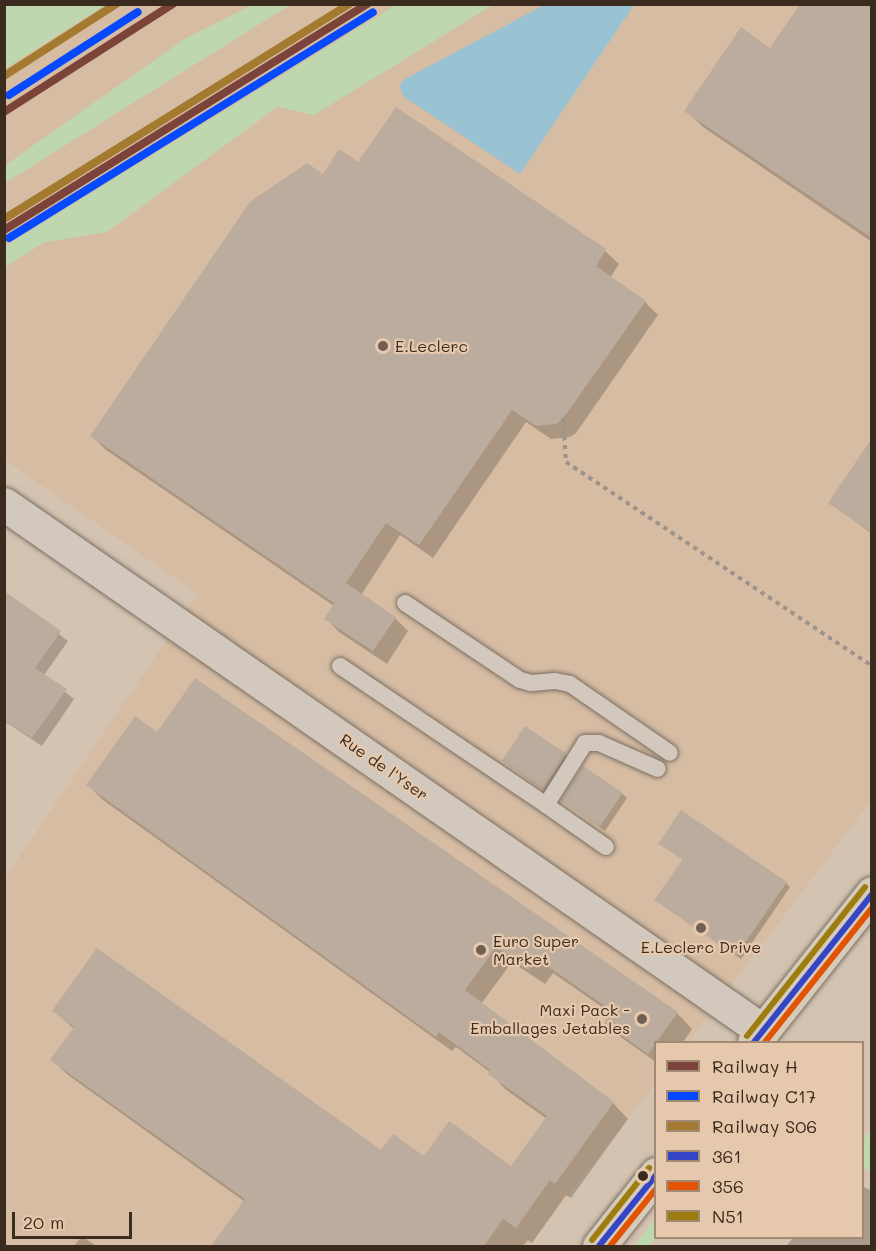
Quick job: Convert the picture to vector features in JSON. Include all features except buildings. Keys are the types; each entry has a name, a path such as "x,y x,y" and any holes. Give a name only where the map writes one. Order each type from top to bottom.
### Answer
{"main road":[{"path":"759,1037 872,893"},
{"path":"599,1246 654,1177"}],"street":[{"name":"Rue de l'Yser","path":"4,504 759,1037"}],"lane":[{"path":"405,603 519,680 531,683 555,681 570,684 670,753"},
{"path":"340,666 606,848"},
{"path":"546,805 585,743 600,743 658,769"}],"path":[{"path":"563,418 566,462 872,666"}],"shaded area":[{"path":"5,5 871,5 871,801 689,1041 654,1041 654,1085 529,1246 5,1246 5,878 198,594 5,460"}],"green space":[{"path":"5,4 105,4 105,5 5,69"},
{"path":"254,4 290,5 5,183 5,166 21,154 186,38"},
{"path":"396,5 493,5 314,115 277,107 107,232 45,242 5,267 5,246"},
{"path":"869,1131 871,1133 871,1172 864,1168 864,1139"},
{"path":"654,1219 655,1239 649,1246 634,1246"}],"water":[{"path":"546,4 634,5 520,174 403,96 400,86 403,80"}],"rail line":[{"name":"S06","path":"4,76 116,4"},
{"name":"H","path":"4,112 173,4"},
{"name":"S06","path":"4,219 350,4"},
{"name":"H","path":"4,230 367,4"},
{"name":"C17","path":"9,95 138,12"},
{"name":"C17","path":"9,238 373,12"}],"transit line":[{"name":"N51","path":"747,1036 865,887"},
{"name":"361","path":"755,1041 872,894"},
{"name":"356","path":"766,1041 872,908"},
{"name":"N51","path":"592,1240 649,1168"},
{"name":"361","path":"599,1246 654,1177"},
{"name":"356","path":"610,1246 654,1191"}],"place":[{"name":"E.Leclerc","path":"383,346"},
{"name":"E.Leclerc Drive","path":"701,928"},
{"name":"Euro Super Market","path":"481,950"},
{"name":"Maxi Pack - Emballages Jetables","path":"642,1019"}]}
